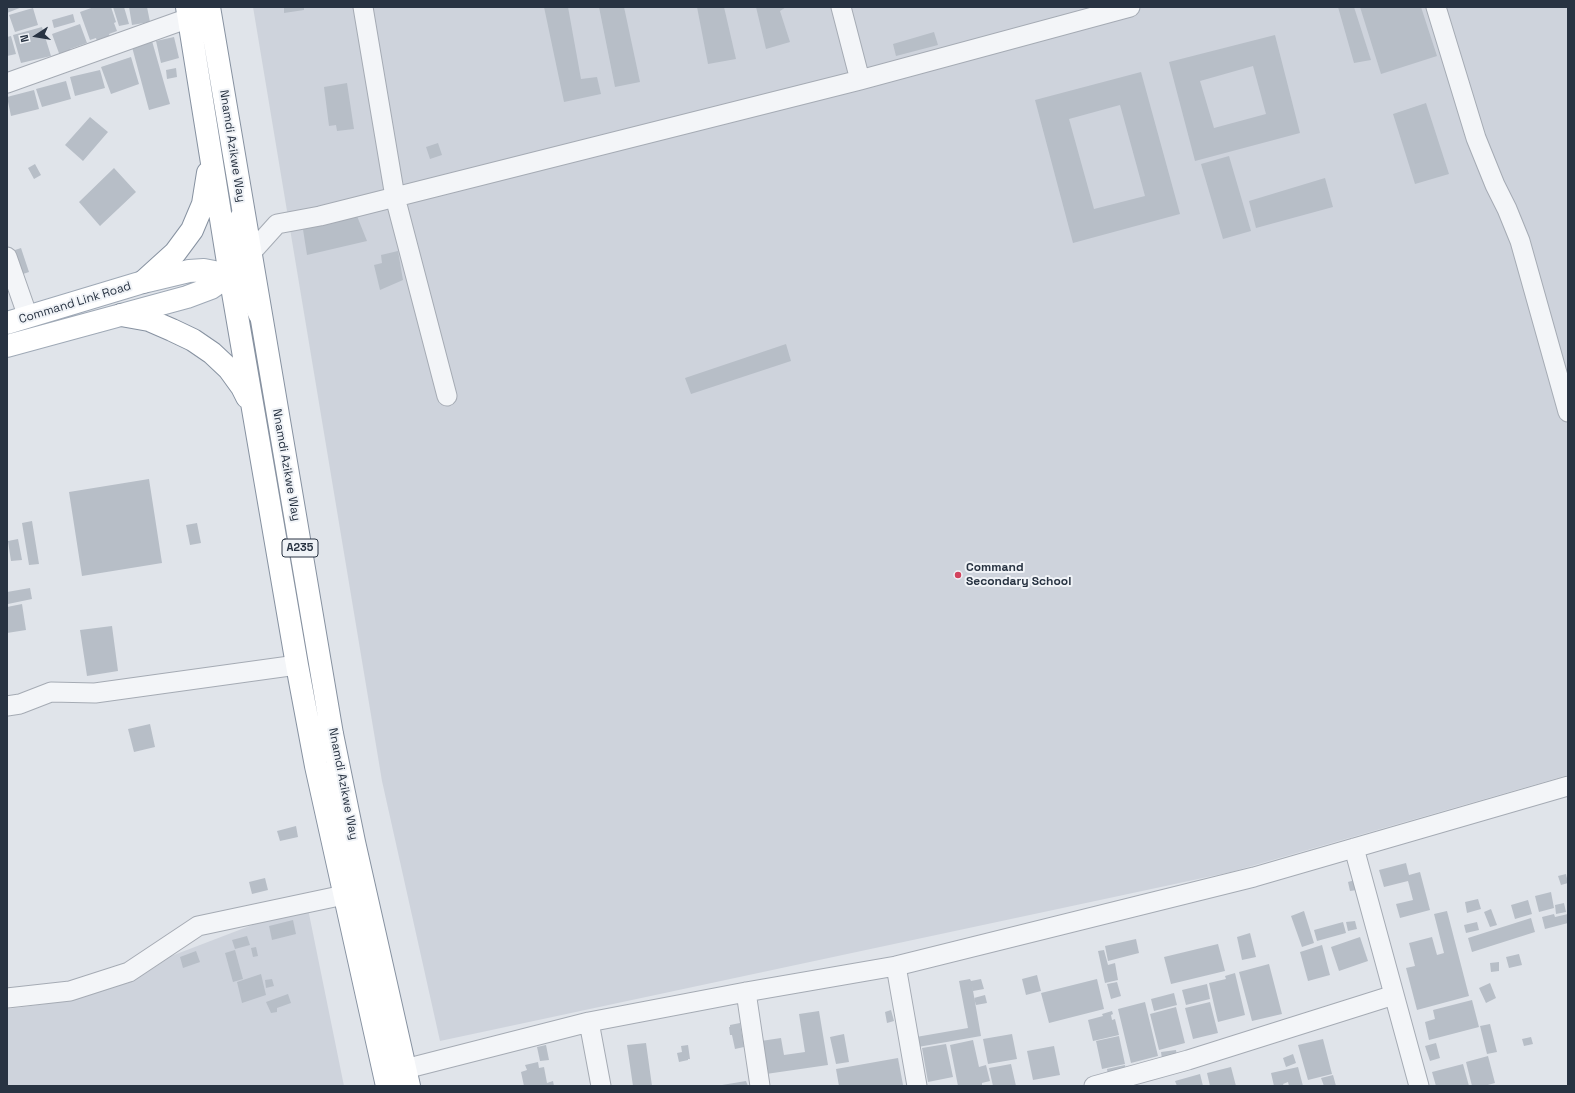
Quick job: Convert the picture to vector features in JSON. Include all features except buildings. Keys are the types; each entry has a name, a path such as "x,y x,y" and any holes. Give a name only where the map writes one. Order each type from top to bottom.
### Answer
{"main road":[{"name":"Nnamdi Azikwe Way","path":"209,7 332,734 354,842 407,1077"},
{"name":"Nnamdi Azikwe Way","path":"188,13 230,275 297,665 316,766 387,1086"},
{"path":"143,282 175,253 192,230 203,204 208,179 208,136"},
{"path":"241,199 241,238 236,260 230,275 251,295 260,314"},
{"name":"Command Link Road","path":"7,323 143,282 189,271 204,270 230,275"},
{"name":"Command Link Road","path":"7,346 199,292 211,288 230,275"},
{"path":"121,315 149,320 193,340 212,353 229,368 242,386 249,402 257,430"}],"street":[{"path":"362,7 395,198 447,396"},
{"path":"841,7 860,80"},
{"path":"250,254 277,224 320,216 395,198 860,80 1130,7"},
{"path":"1436,7 1476,138 1520,241 1568,412"},
{"path":"7,83 188,13"},
{"path":"7,257 28,317"},
{"path":"7,706 20,704 51,692 95,693 297,665"},
{"path":"407,1077 589,1022 746,992 896,966 1254,877 1568,786"},
{"path":"1354,848 1419,1086"},
{"path":"7,998 70,991 129,972 198,926 344,895"},
{"path":"896,966 917,1086"},
{"path":"746,992 760,1086"},
{"path":"1094,1086 1188,1060 1394,995"},
{"path":"589,1022 601,1086"}],"shaded area":[{"name":"Command Secondary School","path":"253,7 1568,7 1568,775 1231,872 440,1041 382,781"},
{"path":"307,904 344,1086 7,1086 7,1009 46,1004"}],"place":[{"name":"Command Secondary School","path":"958,575"}]}
